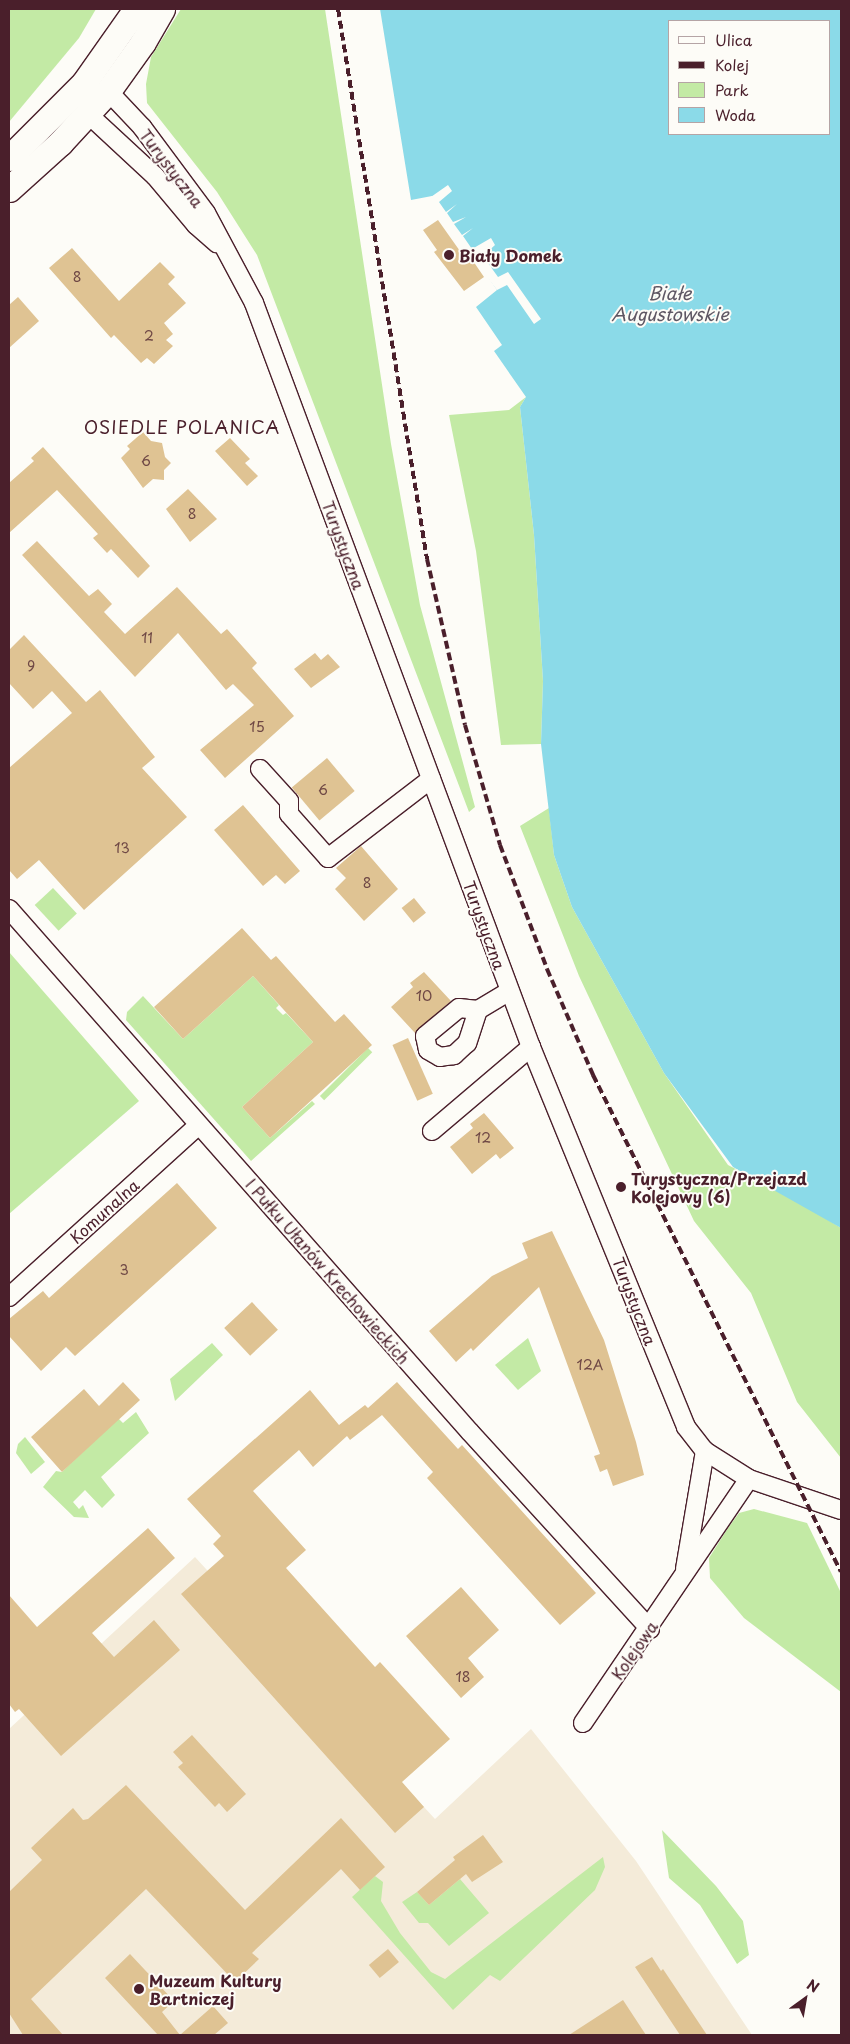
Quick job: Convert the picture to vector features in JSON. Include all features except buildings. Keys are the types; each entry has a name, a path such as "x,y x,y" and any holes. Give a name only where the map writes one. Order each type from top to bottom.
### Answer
{"main road":[{"path":"9,158 84,84 136,9"},
{"path":"9,190 88,114 108,91 143,42 162,9"},
{"path":"84,84 108,91"},
{"path":"84,84 88,114"}],"street":[{"name":"Turystyczna","path":"108,91 142,127 206,213 254,303 531,1047 674,1402 686,1427 705,1451 749,1479 841,1510"},
{"name":"Turystyczna","path":"88,114 155,176 196,225 226,251"},
{"path":"260,769 289,801 289,814 328,858 431,778"},
{"name":"I Pułku Ułanów Krechowieckich","path":"9,909 470,1432 650,1629"},
{"path":"478,1010 510,990"},
{"path":"432,1132 531,1047"},
{"name":"Komunalna","path":"9,1297 199,1125"},
{"name":"Kolejowa","path":"684,1576 705,1451"},
{"name":"Kolejowa","path":"583,1723 650,1629 749,1479"}],"shaded area":[{"path":"195,1557 435,1819 531,1729 636,1861 752,2035 9,2035 9,1729"}],"green space":[{"path":"9,9 96,9 79,38 9,122"},
{"path":"181,9 325,9 391,444 420,605 475,807 469,812 257,255 217,192 147,103 146,84 151,57"},
{"path":"526,397 520,407 534,535 543,681 541,744 501,745 476,551 449,415 509,410"},
{"path":"549,808 554,855 572,907 664,1073 728,1165 801,1203 841,1228 841,1458 797,1402 751,1293 694,1221 579,976 520,826"},
{"path":"53,888 77,914 59,931 35,905"},
{"path":"9,952 139,1101 9,1214"},
{"path":"253,976 279,1005 276,1008 283,1015 286,1013 313,1042 242,1107 270,1138 312,1101 315,1104 251,1161 126,1020 127,1012 143,996 183,1039"},
{"path":"368,1048 372,1052 324,1100 320,1096"},
{"path":"528,1338 541,1371 518,1390 495,1365"},
{"path":"212,1343 223,1355 175,1401 170,1379"},
{"path":"136,1412 149,1433 101,1477 115,1495 102,1508 85,1490 73,1502 79,1509 83,1505 89,1518 74,1517 43,1487 56,1471 62,1472 118,1418 123,1423"},
{"path":"25,1437 45,1462 31,1474 16,1453 18,1444"},
{"path":"754,1509 807,1523 841,1593 841,1692 744,1618 710,1578 709,1558 728,1528 739,1513"},
{"path":"662,1830 716,1886 743,1921 749,1955 737,1964 700,1905 669,1878"},
{"path":"603,1857 605,1867 595,1890 500,1981 490,1975 453,2010 352,1897 375,1876 383,1882 381,1901 400,1933 431,1972 445,1979"},
{"path":"460,1879 489,1913 449,1946 428,1923 419,1923 402,1902 417,1892 429,1905"}],"water":[{"name":"Białe Augustowskie","path":"380,9 841,9 841,1228 733,1167 664,1073 572,907 554,855 541,744 543,681 534,535 520,407 526,397 494,351 502,345 476,307 497,290 432,196 411,200"}],"pier":[{"path":"448,185 452,191 439,202 446,212 457,204 447,213 453,222 466,217 454,224 462,235 473,228 463,236 472,249 491,238 495,245 483,256 498,277 508,272 541,319 534,324 507,285 497,290 428,199"}],"railway":[{"path":"338,9 427,559 465,725 500,845 547,969 593,1075 841,1572"}],"place":[{"name":"Biały Domek","path":"449,255"},
{"name":"Turystyczna/Przejazd Kolejowy (6)","path":"621,1187"},
{"name":"Muzeum Kultury Bartniczej","path":"139,1989"}],"district":[{"name":"OSIEDLE POLANICA","path":"182,427"}]}
